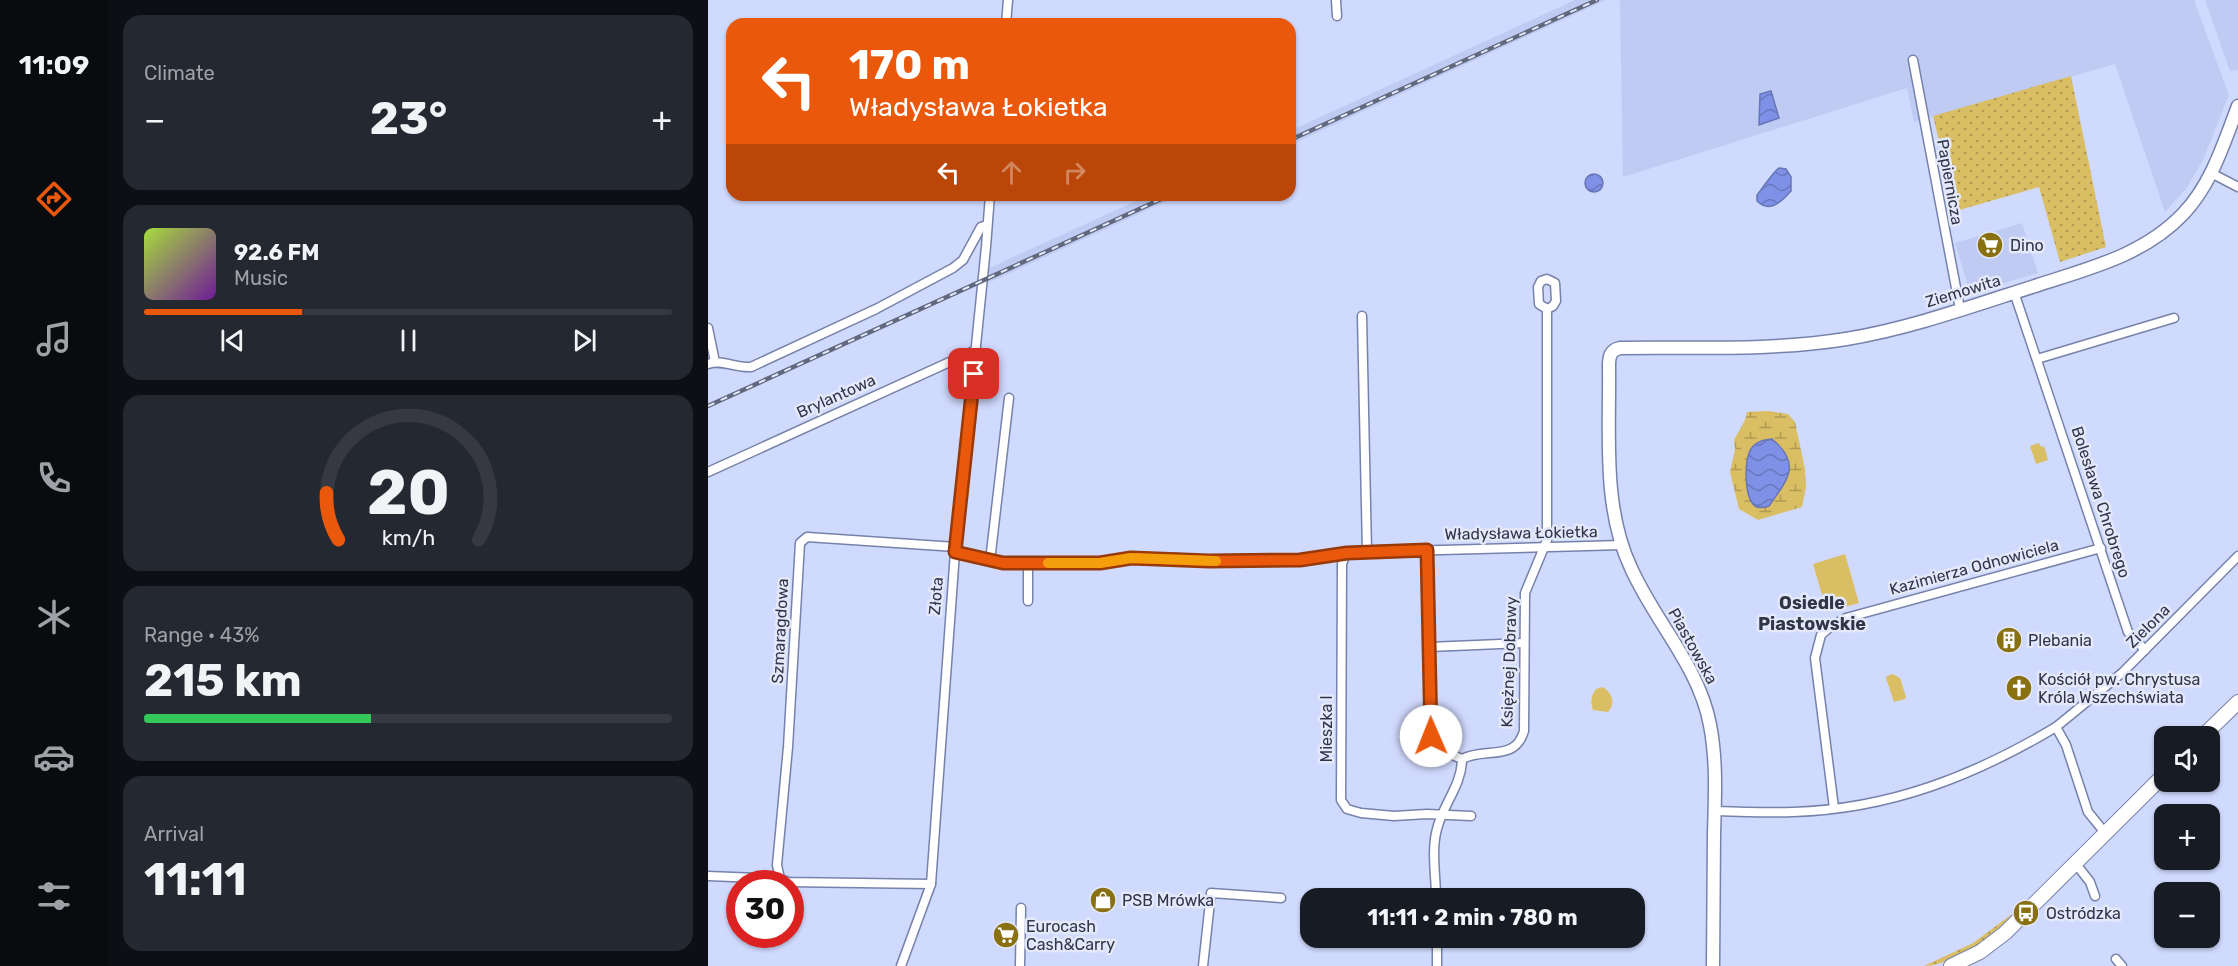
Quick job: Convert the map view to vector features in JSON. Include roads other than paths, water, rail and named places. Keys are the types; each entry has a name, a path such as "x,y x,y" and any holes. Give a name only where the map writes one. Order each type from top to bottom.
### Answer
{"main road":[{"path":"2213,726 2238,702"},
{"path":"1951,966 1980,952 1996,940 2154,785"}],"street":[{"path":"1006,18 1008,0"},
{"path":"1336,0 1338,16"},
{"name":"Papiernicza","path":"1913,60 1960,309"},
{"name":"Ziemowita","path":"1613,350 1815,343 1874,334 2107,262 2146,245 2185,212 2211,173 2238,106"},
{"path":"2211,173 2238,187"},
{"name":"Złota","path":"901,966 931,884 955,549 989,201"},
{"path":"708,328 711,363 737,368 751,367 876,309 958,264 975,235 981,227 987,225"},
{"name":"Bolesława Chrobrego","path":"2014,292 2129,635 2145,650"},
{"name":"Księżnej Dobrawy","path":"1462,759 1480,752 1510,750 1522,738 1524,731 1525,593 1545,547 1547,531 1547,309"},
{"path":"1362,316 1367,552"},
{"path":"2037,359 2174,318"},
{"name":"Brylantowa","path":"708,472 976,350"},
{"name":"Piastowska","path":"1613,350 1609,361 1610,457 1614,506 1622,545 1639,586 1684,658 1705,706 1711,726 1715,764 1713,966"},
{"path":"990,561 1009,398"},
{"name":"Szmaragdowa","path":"778,870 800,543 807,537 955,549"},
{"name":"Władysława Łokietka","path":"955,549 990,561 1100,563 1142,558 1209,561 1300,560 1367,552 1622,545"},
{"name":"Kazimierza Odnowiciela","path":"1834,808 1815,666 1819,642 1830,627 1846,618 2101,548"},
{"path":"1427,550 1431,736 1446,751 1462,759 1460,776 1441,814 1435,844 1436,888"},
{"name":"Mieszka I","path":"1347,553 1342,564 1341,800 1347,809 1361,813 1394,816 1441,814"},
{"name":"Zielona","path":"1715,811 1794,812 1834,808 1888,799 1938,785 1982,768 2056,727 2100,693 2238,556"},
{"path":"1028,601 1029,563"},
{"path":"1429,647 1524,643"},
{"path":"2056,727 2066,746 2088,812 2106,834"},
{"path":"1441,814 1472,816"},
{"path":"2076,864 2090,882 2095,896"},
{"path":"708,876 726,877"},
{"path":"804,882 931,884"},
{"path":"1203,966 1211,893 1281,898"},
{"path":"1020,966 1021,908"},
{"path":"1437,948 1437,966"}],"water":[{"path":"1771,91 1779,118 1759,125 1760,94"},
{"path":"1779,168 1786,169 1791,177 1791,191 1776,205 1762,205 1757,201 1757,195"},
{"path":"1590,174 1598,174 1603,179 1601,190 1590,192 1585,187 1585,179"},
{"path":"1772,439 1787,456 1789,472 1782,488 1769,506 1762,508 1755,506 1749,495 1746,479 1747,462 1755,444"}],"railway":[{"path":"1296,137 1597,0"},
{"path":"708,406 1157,201"}],"place":[{"name":"Dino","path":"1990,245"},
{"name":"Plebania","path":"2009,640"},
{"name":"Kościół pw. Chrystusa Króla Wszechświata","path":"2019,688"},
{"name":"PSB Mrówka","path":"1103,900"},
{"name":"Ostródzka","path":"2026,913"},
{"name":"Eurocash Cash&Carry","path":"1006,935"}],"district":[{"name":"Osiedle Piastowskie","path":"1812,613"}]}
